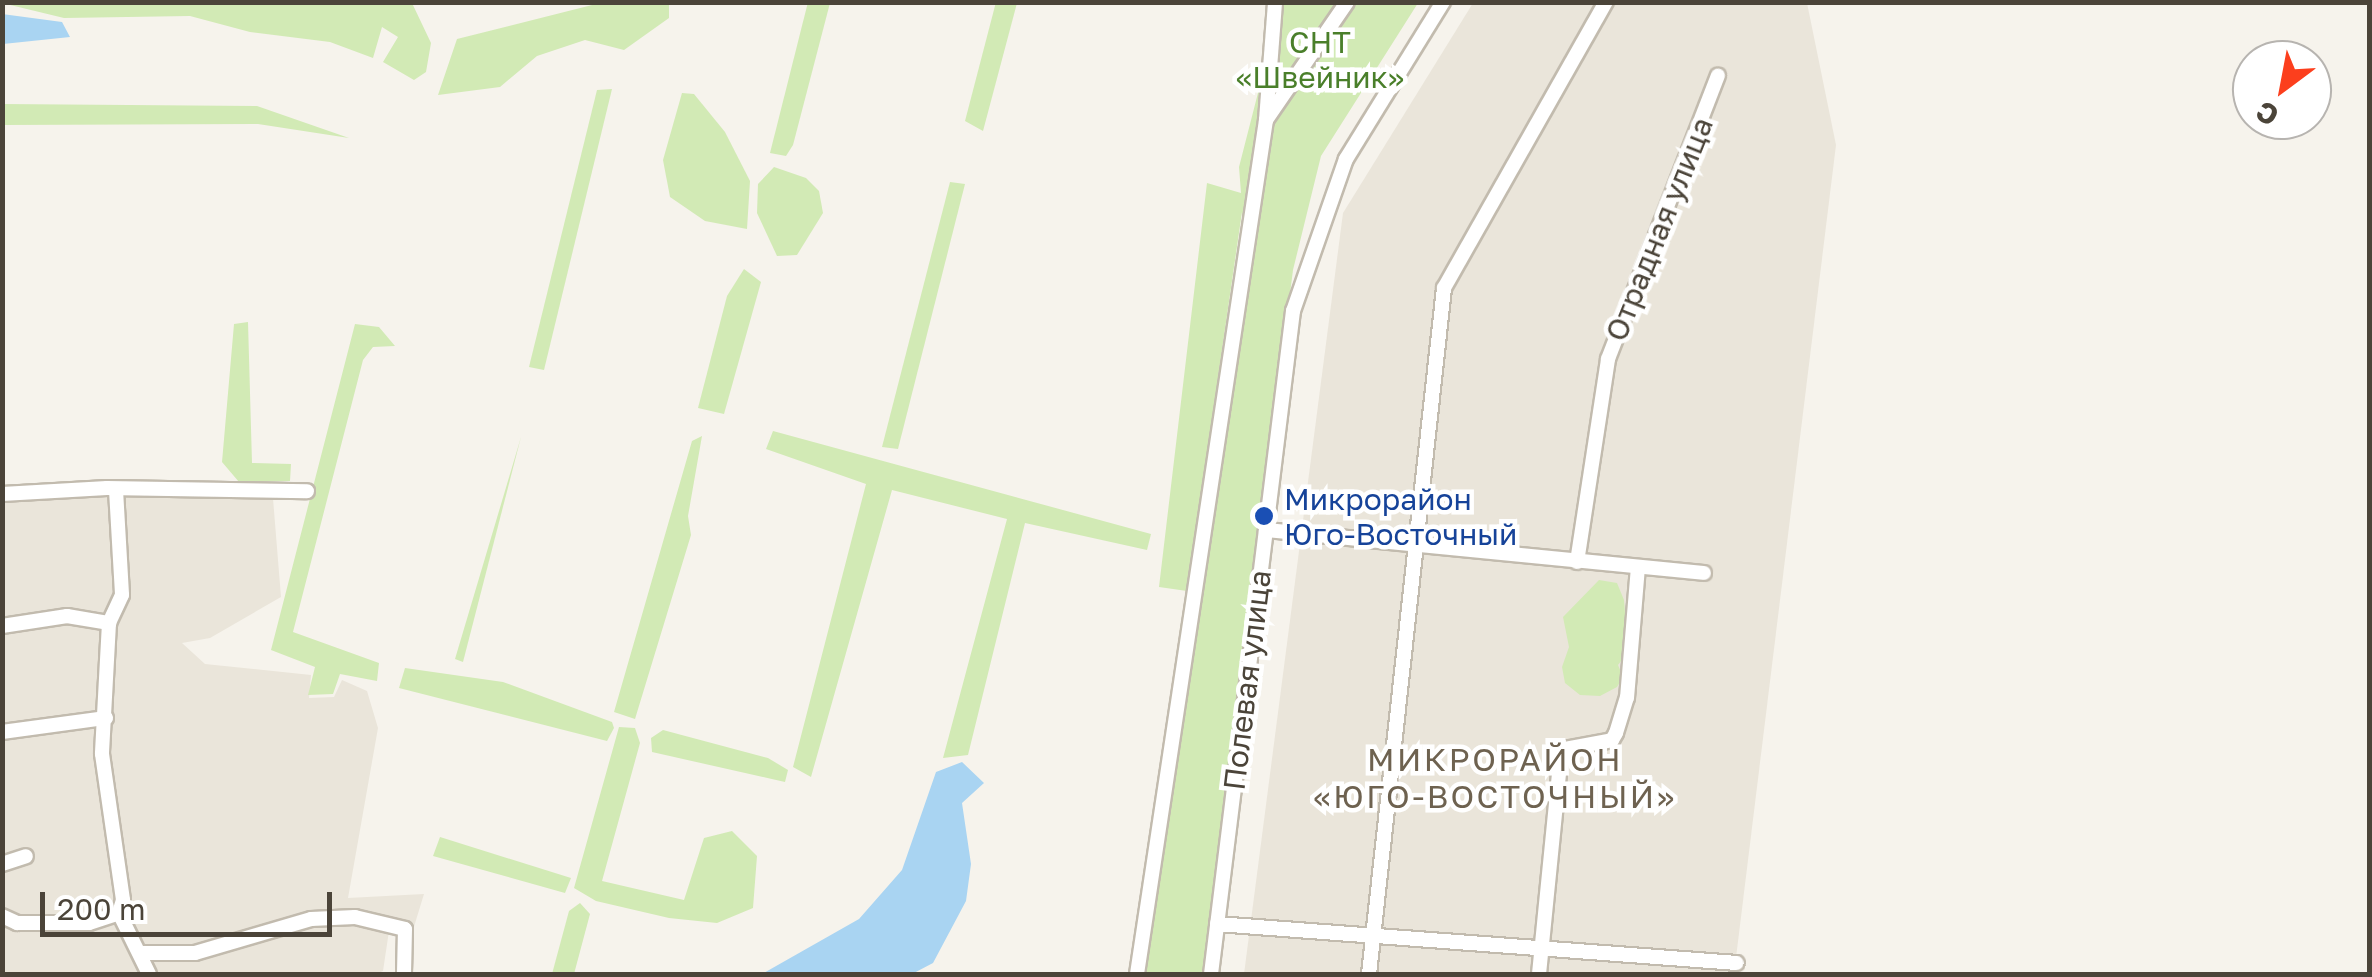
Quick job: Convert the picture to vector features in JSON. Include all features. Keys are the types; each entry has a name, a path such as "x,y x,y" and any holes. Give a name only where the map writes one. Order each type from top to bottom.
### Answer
{"street":[{"path":"1138,974 1266,120 1276,2"},
{"path":"1266,120 1347,2"},
{"name":"Полевая улица","path":"1211,974 1294,311 1320,222 1346,159 1442,2"},
{"path":"1369,974 1444,288 1606,2"},
{"name":"Отрадная улица","path":"1578,562 1608,360 1718,76"},
{"path":"2,494 227,488 307,491"},
{"path":"2,936 10,919 89,924 118,913 123,900 102,754 109,623 122,595 116,490"},
{"path":"1266,530 1704,573"},
{"path":"1539,974 1560,764 1565,749 1616,733 1627,698 1638,567"},
{"path":"2,626 67,616 109,623"},
{"path":"2,732 106,718"},
{"path":"2,864 26,856"},
{"path":"118,913 143,953 149,974"},
{"path":"143,953 195,952 310,919 355,917 405,929 404,974"},
{"path":"1217,924 1737,963"}],"shaded area":[{"path":"1473,3 1807,3 1836,145 1734,974 1244,974 1343,213"},
{"path":"272,486 281,597 210,638 182,643 205,664 311,675 309,698 334,697 342,680 367,691 378,728 348,898 424,894 409,943 389,931 383,971 376,974 3,974 3,490"}],"green space":[{"path":"808,2 830,3 793,145 786,156 770,153"},
{"path":"996,2 1017,3 983,131 965,121"},
{"path":"2,3 412,3 431,43 426,72 414,80 383,62 398,37 382,27 373,58 330,42 250,32 190,16 64,18"},
{"path":"600,3 669,3 669,18 624,50 585,40 537,56 500,87 438,95 457,39"},
{"name":"СНТ «Швейник»","path":"1281,3 1418,3 1321,156 1293,270 1204,974 1138,974 1245,245 1242,212 1187,591 1159,587 1207,183 1241,193 1239,167"},
{"path":"612,89 544,370 529,367 597,90"},
{"path":"682,93 694,94 725,132 750,181 747,229 705,221 670,197 663,160"},
{"path":"2,104 257,106 349,138 258,124 3,125"},
{"path":"774,167 806,178 819,191 823,213 797,255 777,256 757,213 758,184"},
{"path":"950,182 965,184 898,449 882,447"},
{"path":"744,269 761,282 724,414 698,408 727,296"},
{"path":"248,322 252,463 291,464 290,481 239,482 222,462 234,324"},
{"path":"355,324 379,327 395,346 373,347 363,360 293,632 379,663 377,681 340,674 333,694 308,695 315,667 271,650"},
{"path":"773,431 1151,534 1147,550 1025,523 968,755 943,758 1007,519 892,490 811,777 793,767 866,484 766,449"},
{"path":"702,436 688,516 691,535 635,719 614,712 692,441"},
{"path":"521,437 463,662 455,659"},
{"path":"1599,580 1617,583 1624,600 1628,652 1618,665 1623,677 1617,687 1600,696 1580,695 1565,683 1562,667 1569,647 1563,617"},
{"path":"405,668 503,682 612,722 614,728 607,741 399,688"},
{"path":"619,727 635,728 640,743 602,881 684,900 704,838 732,831 757,856 753,908 717,923 669,918 596,901 574,888"},
{"path":"663,730 768,758 788,770 785,782 652,752 651,738"},
{"path":"440,837 571,878 565,893 433,856"},
{"path":"580,903 590,914 574,974 552,974 569,911"}],"water":[{"path":"2,14 62,22 70,37 3,44"},
{"path":"962,762 984,783 962,803 971,864 966,901 933,963 912,974 762,974 859,919 902,870 936,772"}],"place":[{"name":"Микрорайон Юго-Восточный","path":"1264,516"}],"district":[{"name":"МИКРОРАЙОН «ЮГО-ВОСТОЧНЫЙ»","path":"1495,778"}]}
